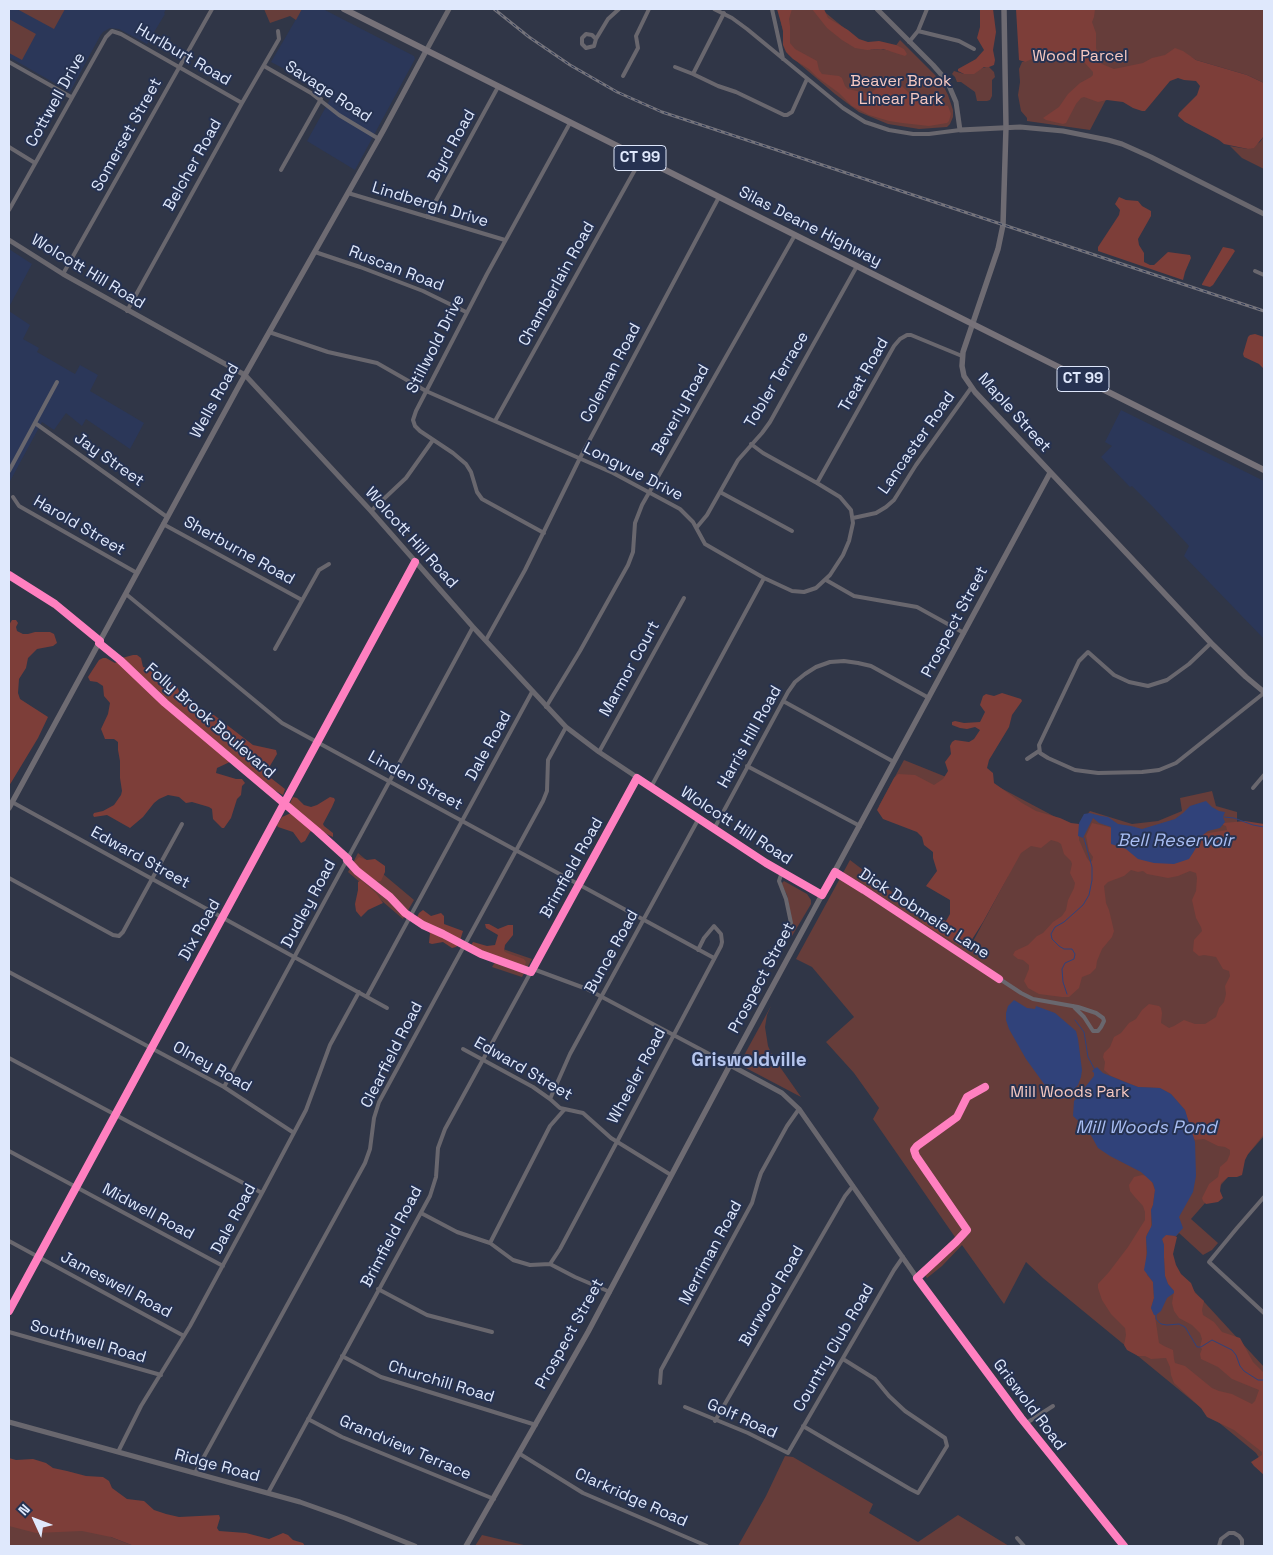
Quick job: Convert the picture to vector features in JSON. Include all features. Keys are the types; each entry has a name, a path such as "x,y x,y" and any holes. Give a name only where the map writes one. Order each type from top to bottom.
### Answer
{"main road":[{"name":"Silas Deane Highway","path":"344,9 1264,470"},
{"name":"Maple Street","path":"1004,9 1006,127 1001,235 964,347 962,356 964,376 971,388 1211,643 1264,692"},
{"name":"Wells Road","path":"10,805 163,524 426,51"},
{"name":"Prospect Street","path":"466,1546 520,1454 610,1292 730,1065 1050,473"}],"street":[{"name":"Somerset Street","path":"63,274 212,9"},
{"name":"Wells Road","path":"426,51 449,9"},
{"path":"596,38 608,19 618,9"},
{"path":"623,76 638,48 636,36 650,9"},
{"path":"717,9 747,28 851,114 882,128 902,133 919,134 1006,127 1035,128 1108,140 1151,157 1264,214"},
{"path":"772,9 783,58"},
{"path":"877,9 947,81 956,102 960,130"},
{"path":"910,42 918,31 927,9"},
{"path":"693,74 724,14"},
{"name":"Hurlburt Road","path":"112,31 118,32 242,103"},
{"name":"Cottwell Drive","path":"9,210 106,37 112,31"},
{"name":"Belcher Road","path":"127,311 279,39 278,31"},
{"path":"918,31 959,41 974,49"},
{"path":"9,62 72,97"},
{"name":"Savage Road","path":"264,66 321,100 340,115 378,139"},
{"path":"675,67 744,95 784,115 792,112 807,79"},
{"name":"Byrd Road","path":"427,217 498,87"},
{"path":"281,170 321,100"},
{"name":"Stillwold Drive","path":"544,533 482,499 477,492 471,472 466,464 420,431 413,423 414,416 466,312 570,123"},
{"path":"9,147 35,163"},
{"name":"Chamberlain Road","path":"495,421 641,159"},
{"name":"Lindbergh Drive","path":"348,193 505,240"},
{"name":"Coleman Road","path":"486,640 544,533 580,458 719,198"},
{"name":"Beverly Road","path":"546,707 628,565 633,552 636,517 649,492 794,235"},
{"name":"Wolcott Hill Road","path":"9,240 127,311 245,376 566,727 599,752 714,829 822,895"},
{"name":"Ruscan Road","path":"314,252 423,291 466,312"},
{"name":"Tobler Terrace","path":"697,527 707,515 738,460 770,422 857,266"},
{"path":"1255,271 1264,275"},
{"name":"Longvue Drive","path":"270,332 321,349 377,363 426,391 622,477 680,509 697,527 700,537 705,544 786,589 798,592 810,590 826,580"},
{"name":"Treat Road","path":"818,482 889,355 900,339 911,335 962,356"},
{"path":"9,471 57,382"},
{"name":"Lancaster Road","path":"853,518 880,511 894,500 916,465 971,388"},
{"name":"Jay Street","path":"35,423 167,517"},
{"path":"371,512 406,478 433,440"},
{"path":"751,444 763,453 818,482 844,501 850,510 853,518 853,529 849,541 839,562 826,580 854,596 917,607 965,633"},
{"path":"720,492 792,531"},
{"name":"Harold Street","path":"13,497 19,506 137,573"},
{"name":"Sherburne Road","path":"163,524 302,600"},
{"name":"Dix Road","path":"9,1311 415,562"},
{"path":"275,649 319,570 328,564"},
{"path":"9,575 55,604 100,641"},
{"path":"651,787 764,578"},
{"name":"Linden Street","path":"126,594 276,719 714,958"},
{"name":"Marmor Court","path":"599,752 684,598"},
{"name":"Dudley Road","path":"224,1087 473,627"},
{"path":"1039,751 1039,745 1080,661 1088,652 1114,674 1130,682 1148,686 1167,680 1189,664 1211,643"},
{"name":"Harris Hill Road","path":"714,829 791,687 805,674 823,665 837,661 858,663 871,666 929,698"},
{"name":"Dale Road","path":"367,996 532,692"},
{"path":"1039,751 1048,758 1075,770 1098,773 1159,770 1176,763 1264,692"},
{"path":"783,701 894,762"},
{"name":"Clearfield Road","path":"195,1473 364,1163 370,1149 378,1102 545,796 548,760 566,727"},
{"path":"1027,759 1039,751"},
{"path":"747,766 860,826"},
{"path":"1253,788 1264,775"},
{"name":"Folly Brook Boulevard","path":"253,777 284,804"},
{"name":"Brimfield Road","path":"268,1493 435,1184 437,1154 442,1136 637,778"},
{"name":"Edward Street","path":"10,805 152,879 387,1008"},
{"name":"Bunce Road","path":"550,1098 566,1063 699,818"},
{"path":"9,878 119,936 123,932 182,824"},
{"path":"317,832 348,859"},
{"name":"Wolcott Hill Road","path":"782,872 779,881 786,899 790,923"},
{"name":"Dick Dobmeier Lane","path":"835,872 1021,993 1039,1000 1073,1006 1100,1016 1104,1021 1098,1031 1093,1031 1084,1017 1073,1006"},
{"name":"Wheeler Road","path":"550,1264 560,1249 721,946 721,934 714,926 704,938 698,950"},
{"path":"464,946 488,957"},
{"path":"532,969 569,982 602,997 730,1065"},
{"name":"Olney Road","path":"9,972 224,1087 294,1133"},
{"name":"Dale Road","path":"118,1452 139,1411 223,1266 294,1133 312,1095 330,1045 359,992"},
{"name":"Edward Street","path":"463,1048 533,1087 564,1110 583,1113 616,1141 672,1175"},
{"path":"9,1058 262,1193"},
{"name":"Griswold Road","path":"730,1065 782,1093 799,1109 903,1257 1025,1424 1124,1546"},
{"name":"Merriman Road","path":"660,1382 661,1370 752,1203 762,1173 787,1126 799,1109"},
{"path":"490,1242 550,1126 564,1110"},
{"name":"Midwell Road","path":"9,1151 223,1266"},
{"name":"Burwood Road","path":"715,1420 845,1196 853,1186"},
{"path":"1263,1200 1209,1262 1264,1313"},
{"path":"421,1212 457,1232 490,1242 508,1258 530,1265 550,1264 574,1277 610,1292"},
{"name":"Jameswell Road","path":"9,1241 184,1336"},
{"name":"Country Club Road","path":"788,1453 903,1257"},
{"path":"378,1290 427,1315 492,1332"},
{"name":"Southwell Road","path":"9,1332 161,1375"},
{"name":"Churchill Road","path":"342,1356 381,1377 536,1425"},
{"path":"803,1426 918,1492 948,1446 945,1438 905,1411 875,1379 843,1359"},
{"path":"1025,1424 1053,1406"},
{"name":"Golf Road","path":"685,1407 788,1453"},
{"name":"Grandview Terrace","path":"308,1419 349,1440 494,1499"},
{"name":"Ridge Road","path":"9,1422 268,1493 328,1512 415,1546"},
{"name":"Clarkridge Road","path":"520,1454 583,1493 707,1546"},
{"path":"1219,1546 1221,1539 1229,1533 1239,1536 1242,1540 1242,1546"},
{"path":"1018,1538 1024,1546"}],"shaded area":[{"path":"9,9 166,9 165,14 147,44 119,29 110,28 103,32 70,92 9,57"},
{"path":"302,9 323,9 414,56 415,59 355,170 307,141 333,94 271,62"},
{"path":"9,249 32,264 9,307"},
{"path":"9,311 30,325 23,339 39,348 37,352 75,374 80,365 98,375 90,391 144,423 130,449 86,419 82,426 66,413 54,430 42,422 9,483"},
{"path":"1121,410 1264,481 1264,639 1184,556 1189,546 1153,507 1132,486 1130,487 1101,457 1112,446 1105,442"}],"green space":[{"path":"17,9 65,9 54,29"},
{"path":"264,9 302,9 296,20 290,16 270,23"},
{"path":"777,9 792,9 789,19 790,43 795,49 817,61 822,74 839,76 848,89 866,93 871,93 877,88 881,78 890,80 902,86 914,96 948,106 951,114 949,121 929,126 889,121 869,115 852,106 839,93 786,52 783,45 783,30"},
{"name":"Beaver Brook Linear Park","path":"778,9 821,9 871,50 892,51 900,40 943,85 953,110 950,124 947,127 919,129 888,124 859,112 788,54"},
{"path":"812,9 824,9 828,18 859,39 868,42 879,41 896,45 904,49 907,54 905,56 883,49 867,50 855,48 827,28"},
{"path":"980,9 993,9 996,32 993,50 994,65 984,67 974,74 964,74 958,71 958,69 976,59 984,50 977,38 980,27"},
{"path":"1016,9 1095,9 1092,22 1096,33 1098,60 1102,64 1114,69 1143,63 1152,58 1165,55 1175,48 1196,60 1247,75 1264,83 1264,136 1254,148 1248,149 1224,144 1185,122 1178,116 1179,113 1197,95 1200,86 1196,81 1178,78 1170,81 1145,111 1133,108 1123,102 1107,100 1098,102 1084,97 1076,104 1066,123 1046,120 1043,118 1059,107 1068,94 1080,83 1091,77 1093,72 1085,63 1062,55 1044,54 1025,62 1019,60"},
{"name":"Wood Parcel","path":"1025,9 1264,9 1264,83 1247,75 1191,57 1110,92 1090,130 1027,121 1027,118 1021,111 1018,95 1019,69 1022,62 1025,62"},
{"path":"9,19 36,34 22,60 9,53"},
{"path":"989,67 994,72 992,96 987,101 977,101 975,92 961,82 957,82 952,74 954,71 964,74"},
{"path":"1264,136 1264,169 1242,158 1230,146 1248,149 1260,142"},
{"path":"1119,197 1138,201 1142,206 1151,211 1151,216 1138,239 1144,253 1144,262 1154,265 1168,252 1190,255 1191,258 1183,280 1098,251 1098,247 1119,215 1120,210 1115,204"},
{"path":"1223,247 1235,251 1213,285 1210,287 1202,285 1202,284"},
{"path":"1255,334 1264,337 1264,369 1259,364 1244,357 1243,354 1248,337"},
{"path":"12,620 16,620 18,623 17,631 23,634 50,632 54,634 57,643 53,646 37,649 28,658 26,668 19,679 18,693 20,699 48,717 38,738 9,786 9,625"},
{"path":"133,655 141,658 143,667 153,670 160,682 177,686 180,694 191,697 200,712 214,715 253,745 276,750 277,754 267,771 267,775 285,789 283,795 272,789 264,788 245,774 236,762 232,761 217,768 216,773 242,779 245,783 242,786 241,795 237,799 231,818 224,828 213,819 212,809 209,807 192,802 186,803 179,797 168,795 154,803 143,817 130,828 107,815 94,817 94,813 114,805 122,791 118,742 114,739 105,739 101,729 108,714 110,703 104,696 103,686 97,682 90,681 88,677 99,660 103,658 115,663 122,658"},
{"path":"1002,693 1022,701 1012,715 1009,727 989,760 987,768 993,773 994,783 1036,811 1079,824 1079,840 1090,862 1093,857 1089,851 1086,836 1092,823 1109,827 1189,857 1193,853 1196,840 1203,834 1227,830 1223,823 1245,821 1264,824 1264,1134 1248,1154 1242,1175 1228,1177 1221,1183 1220,1191 1223,1198 1218,1202 1206,1204 1202,1198 1209,1184 1218,1177 1220,1167 1227,1161 1230,1150 1204,1139 1195,1140 1185,1110 1171,1094 1160,1088 1138,1087 1111,1076 1104,1070 1105,1062 1103,1057 1114,1037 1136,1019 1149,1004 1161,1008 1161,1023 1169,1028 1184,1020 1195,1024 1205,1024 1216,1017 1219,1008 1224,1002 1225,986 1230,976 1229,971 1223,969 1216,957 1199,956 1193,951 1194,940 1202,931 1196,918 1192,900 1196,891 1196,873 1190,871 1168,878 1147,874 1143,871 1131,870 1124,876 1108,882 1104,886 1106,903 1114,931 1112,937 1102,949 1096,968 1090,974 1082,977 1079,988 1069,997 1039,994 1028,988 1024,981 1029,965 1013,955 1015,951 1028,945 1043,933 1066,910 1075,883 1070,873 1071,861 1064,854 1061,844 1058,842 1051,840 1041,848 1031,846 1021,853 966,949 922,923 923,919 932,922 940,919 946,921 950,914 950,900 926,886 937,871 933,852 924,845 922,837 917,832 883,819 877,810 898,774 915,775 934,785 943,779 948,771 945,762 951,754 950,746 952,742 955,740 969,742 974,739 980,730 975,727 960,728 952,725 952,722 980,722 985,712 980,705 983,696 986,694 994,696"},
{"name":"Mill Woods Park","path":"904,760 976,789 982,778 1076,828 1090,811 1132,824 1158,821 1182,811 1180,798 1212,791 1216,806 1237,812 1237,833 1264,832 1264,1136 1191,1219 1218,1243 1212,1250 1203,1255 1179,1233 1160,1254 1264,1367 1264,1465 1256,1453 1026,1262 1004,1304 962,1245 942,1266 927,1278 921,1269 955,1237 873,1119 879,1108 854,1073 826,1042 854,1017 812,967 796,959 850,860 968,950 970,947 1008,876 879,806"},
{"path":"293,797 297,798 304,805 311,807 330,797 334,798 335,800 323,824 333,833 333,837 313,830 305,841 301,843 293,832 278,827 277,825 282,817 291,813 289,805"},
{"path":"358,853 414,900 403,919 348,872"},
{"path":"359,857 367,860 375,859 385,866 385,872 381,881 373,882 364,873 352,869 353,863"},
{"path":"361,880 376,893 383,903 368,910 361,917 356,911 355,904 358,882"},
{"path":"784,881 807,894 811,900 811,904 792,936 788,934 788,926 792,925 792,921 787,895 782,885"},
{"path":"423,910 431,916 441,913 444,916 444,924 463,931 459,944 456,947 452,948 443,942 429,943 430,933 415,922 419,913"},
{"path":"485,924 498,929 513,925 513,935 505,945 504,951 524,959 525,965 520,966 493,960 470,951 469,949 473,942 487,946 495,945 498,935 486,928"},
{"path":"503,949 532,959 522,977 492,967"},
{"path":"771,1006 765,1027 768,1046 773,1057 801,1097 746,1068 741,1063"},
{"path":"1147,1176 1151,1180 1155,1190 1151,1210 1151,1228 1147,1234 1146,1241 1147,1275 1153,1282 1154,1298 1151,1308 1155,1316 1159,1343 1173,1350 1175,1363 1185,1366 1212,1388 1232,1394 1252,1404 1255,1401 1259,1390 1232,1379 1218,1367 1201,1359 1202,1349 1200,1347 1202,1339 1200,1333 1192,1325 1179,1318 1174,1311 1172,1303 1174,1291 1168,1284 1165,1276 1164,1245 1162,1239 1169,1234 1177,1237 1173,1254 1176,1265 1181,1274 1191,1283 1195,1293 1204,1301 1203,1315 1214,1322 1222,1332 1240,1338 1253,1362 1264,1373 1264,1475 1251,1462 1262,1455 1262,1452 1234,1430 1207,1417 1201,1408 1174,1383 1166,1358 1151,1359 1145,1356 1138,1356 1127,1350 1124,1345 1125,1328 1111,1314 1102,1300 1098,1284 1128,1247 1145,1220 1143,1206 1130,1191 1129,1185 1134,1177"},
{"path":"785,1456 793,1457 873,1504 869,1513 918,1542 958,1515 1009,1546 738,1546 766,1496"},
{"path":"9,1458 16,1460 33,1459 46,1463 53,1468 86,1476 103,1477 109,1481 112,1488 127,1499 144,1501 154,1510 166,1514 179,1517 219,1515 217,1528 219,1531 246,1533 269,1539 283,1533 293,1540 303,1543 305,1546 134,1546 111,1537 82,1531 36,1533 9,1526"},
{"path":"9,1468 52,1479 111,1537 134,1546 9,1546"},
{"path":"482,1535 528,1546 475,1546"}],"water":[{"name":"Bell Reservoir","path":"1206,801 1212,807 1225,812 1223,817 1225,822 1220,828 1208,831 1199,838 1196,848 1189,859 1174,864 1154,863 1138,859 1126,849 1111,844 1111,827 1099,823 1093,818 1083,838 1078,836 1079,823 1084,814 1090,813 1108,817 1118,824 1142,829 1175,819 1190,806"},
{"path":"1014,1000 1027,1008 1035,1009 1036,1006 1055,1013 1076,1031 1082,1070 1081,1077 1078,1085 1065,1098 1059,1099 1052,1095 1026,1059 1009,1029 1006,1013 1008,1006"},
{"name":"Mill Woods Pond","path":"1097,1067 1103,1073 1138,1087 1160,1088 1171,1094 1185,1110 1195,1142 1196,1176 1193,1192 1179,1217 1183,1228 1176,1236 1166,1235 1162,1239 1164,1245 1165,1276 1174,1293 1167,1298 1161,1311 1156,1315 1154,1315 1151,1308 1154,1298 1153,1282 1144,1270 1147,1253 1146,1237 1152,1225 1151,1210 1155,1190 1153,1183 1141,1172 1098,1148 1088,1130 1073,1116 1074,1101 1094,1076 1092,1071"}],"waterway":[{"path":"1224,817 1264,827"},
{"path":"1067,994 1063,982 1062,969 1065,963 1074,959 1075,954 1072,949 1064,949 1059,946 1052,939 1051,934 1055,927 1064,922 1083,905 1089,895 1092,867 1084,838"},
{"path":"1075,1020 1084,1032 1088,1057 1095,1070"},
{"path":"1156,1313 1156,1319 1161,1324 1179,1324 1185,1327 1197,1347 1201,1347 1212,1340 1232,1350 1244,1371 1258,1380 1264,1380"}],"railway":[{"path":"494,9 529,37 570,65 617,92 662,112 1264,311"}],"cycle path":[{"path":"9,1311 415,562"},
{"path":"9,575 55,604 100,641 99,643 120,660 165,703 317,831 348,859 357,871 390,897 405,913 423,925 481,954 531,972 637,778 766,863 822,895 835,872 999,979"},
{"path":"985,1087 967,1097 957,1117 914,1150 916,1156 967,1230 917,1278 1021,1418 1124,1546"}],"district":[{"name":"Griswoldville","path":"749,1061"}]}
